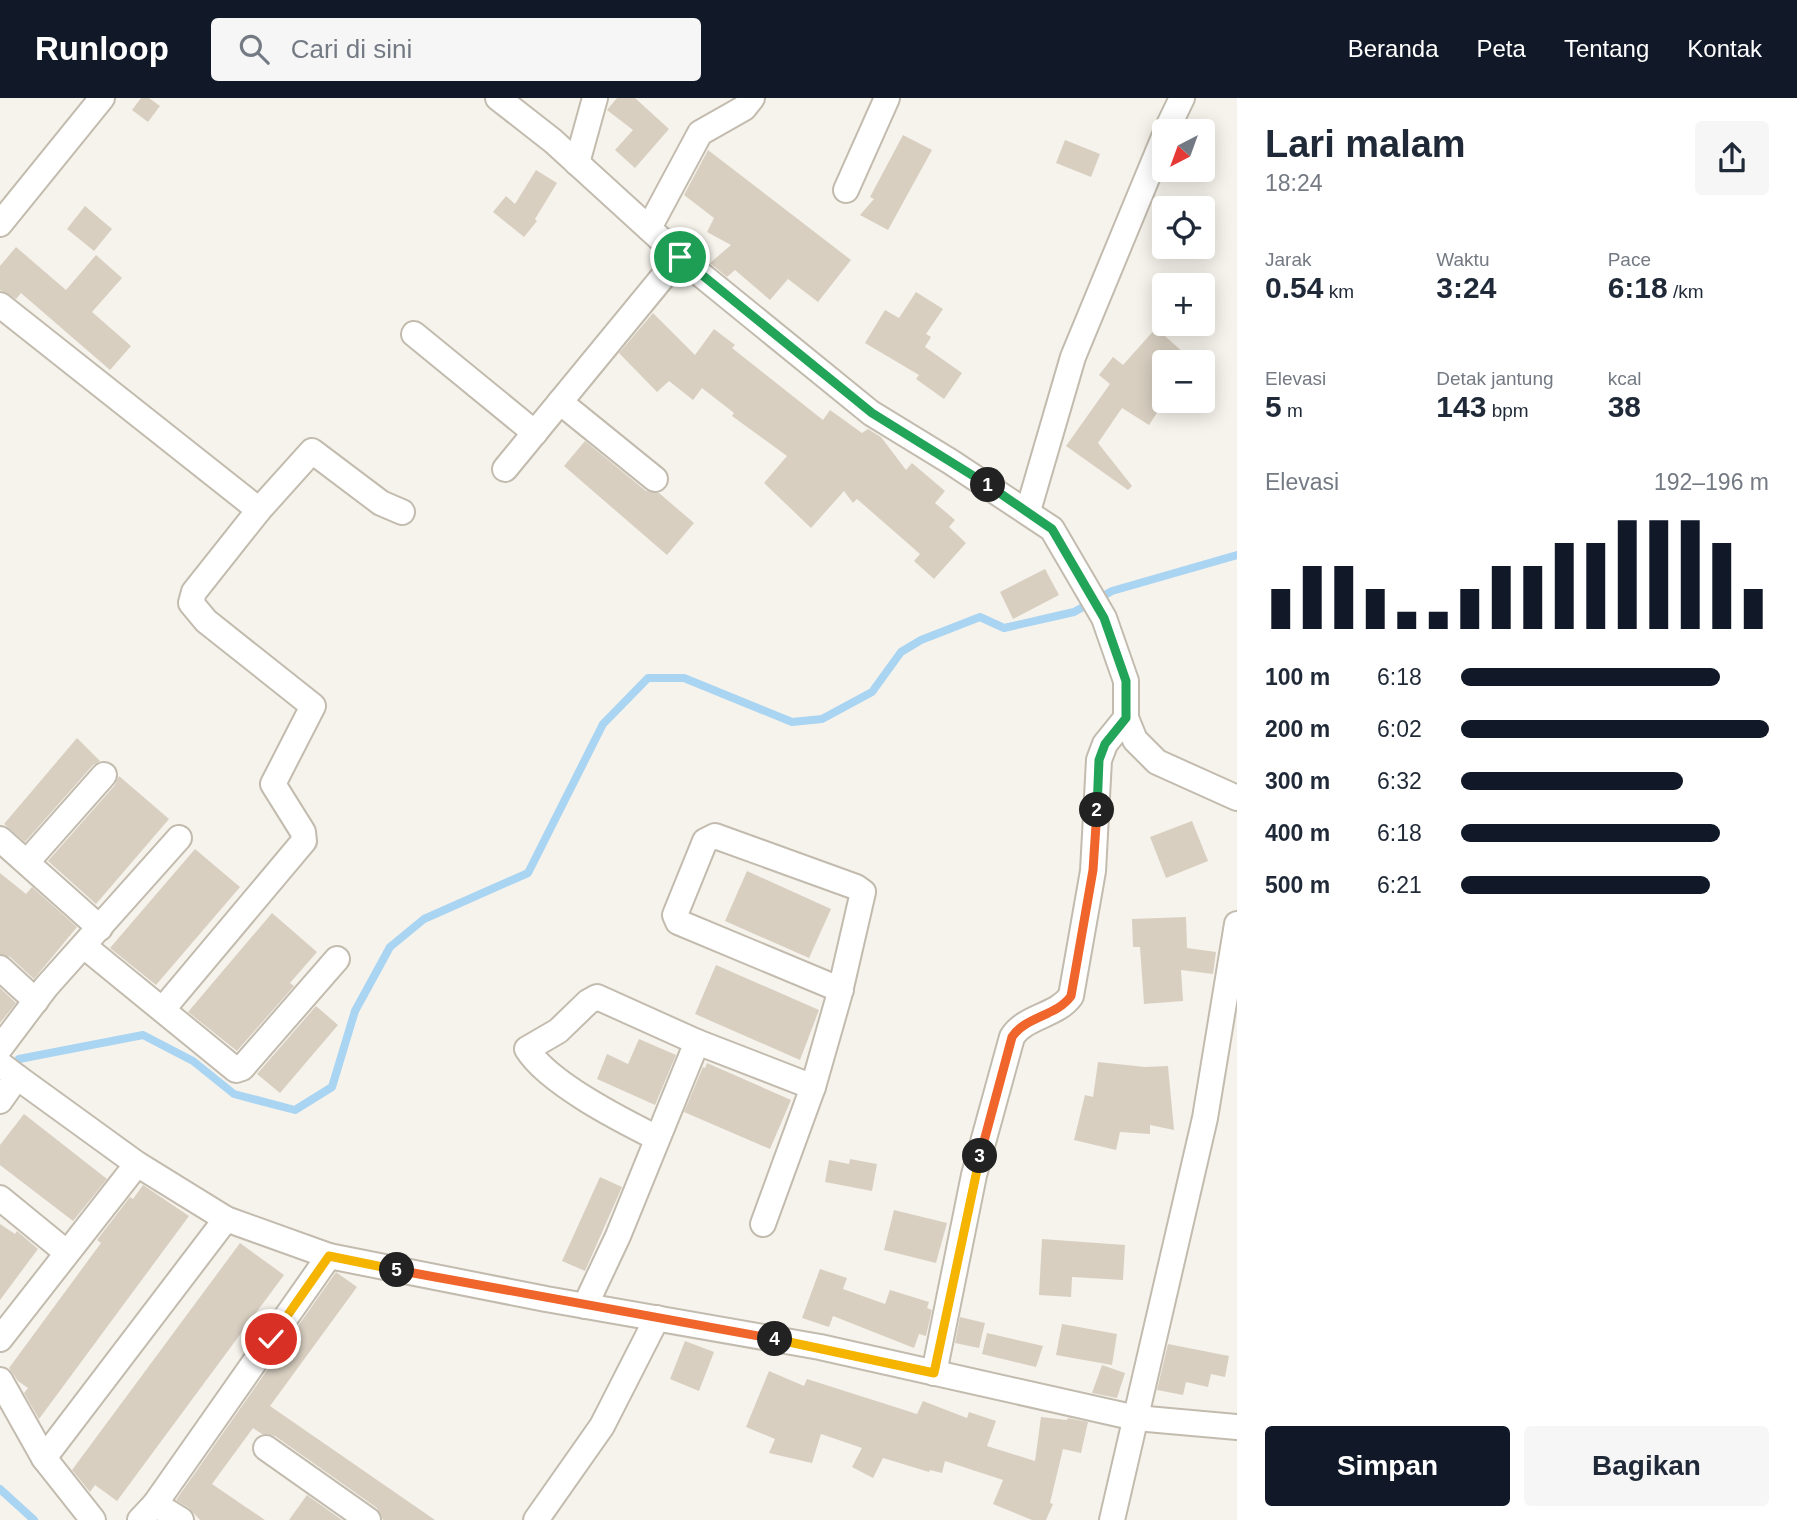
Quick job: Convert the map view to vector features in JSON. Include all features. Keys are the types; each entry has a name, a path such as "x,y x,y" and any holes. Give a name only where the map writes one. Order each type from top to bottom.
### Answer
{"street":[{"path":"0,224 102,98"},
{"path":"498,98 577,163 680,257 872,413 1028,511 1052,529 1074,571 1104,618 1126,681 1126,718 1135,740 1157,762 1237,798"},
{"path":"577,163 595,98"},
{"path":"649,228 699,133 744,108 752,98"},
{"path":"846,190 887,98"},
{"path":"1172,119 1182,98"},
{"path":"1028,511 1073,357 1152,166"},
{"path":"505,469 680,257"},
{"path":"0,304 258,510"},
{"path":"414,334 535,433"},
{"path":"560,402 655,479"},
{"path":"163,1009 304,841 303,832 273,784 313,705 206,621 191,603 194,592 258,510 312,451 381,503 402,512"},
{"path":"934,1373 974,1175 1012,1037 1018,1028 1065,1004 1071,996 1093,870 1099,760 1105,744 1126,718"},
{"path":"27,862 104,775"},
{"path":"762,1224 813,1087 841,990 863,892 856,887 715,836 705,841 675,915 678,922 841,990"},
{"path":"0,1048 36,1001 179,838"},
{"path":"0,839 27,862 92,937 163,1009 233,1068 239,1070 337,959"},
{"path":"1112,1520 1205,1118 1237,924"},
{"path":"0,968 36,1001"},
{"path":"657,1138 593,1105 540,1064 527,1049 558,1031 588,1002 597,997 697,1042 813,1087"},
{"path":"585,1306 618,1236 697,1042"},
{"path":"0,1101 8,1071 137,1164 226,1219 329,1256 585,1306 820,1347 1136,1418 1237,1427"},
{"path":"0,1339 137,1164"},
{"path":"0,1198 66,1252"},
{"path":"44,1458 226,1219"},
{"path":"181,1520 147,1512 329,1256"},
{"path":"536,1520 602,1426 657,1318"},
{"path":"0,1380 44,1458 93,1520"},
{"path":"266,1448 368,1520"}],"building":[{"path":"141,98 149,98 160,106 148,122 132,110"},
{"path":"617,98 635,98 669,129 635,168 615,150 633,130 607,110"},
{"path":"903,135 932,150 888,230 860,215 874,199 870,197"},
{"path":"1065,140 1100,154 1091,177 1056,163"},
{"path":"708,150 851,260 818,302 788,279 770,300 735,270 727,277 710,263 731,245 707,232 714,218 684,195"},
{"path":"536,170 557,183 535,219 537,221 524,237 493,212 506,196 515,204"},
{"path":"85,206 112,229 94,251 67,229"},
{"path":"16,247 66,290 96,255 122,278 92,312 131,346 110,370 21,293 16,299 0,290 0,266"},
{"path":"916,292 943,309 926,334 931,337 925,347 962,373 944,399 916,379 919,375 865,343 885,310 899,318"},
{"path":"653,313 695,355 714,329 735,345 732,348 823,420 830,410 862,433 868,429 881,437 906,470 912,463 945,491 935,503 955,520 949,527 966,543 934,579 914,561 920,554 857,499 853,503 844,491 811,528 764,483 787,456 732,416 734,413 702,388 693,400 669,381 657,392 619,353"},
{"path":"1152,332 1152,336 1165,336 1181,350 1152,350 1152,413 1157,413 1149,425 1122,408 1098,443 1132,486 1128,490 1066,446 1110,384 1099,375 1113,357 1123,365"},
{"path":"585,441 646,491 659,493 694,523 667,555 564,466"},
{"path":"1045,569 1059,595 1013,619 1000,592"},
{"path":"77,738 100,761 93,765 25,842 4,824"},
{"path":"119,776 169,819 96,904 48,861 115,785"},
{"path":"1192,821 1208,861 1166,878 1150,837"},
{"path":"195,849 240,887 156,985 110,948"},
{"path":"747,871 831,909 809,958 725,921"},
{"path":"0,873 26,894 32,887 77,927 34,979 10,957 0,954"},
{"path":"272,913 317,952 290,983 294,986 237,1051 188,1012"},
{"path":"1186,917 1187,948 1216,952 1213,974 1181,970 1183,1001 1144,1004 1140,947 1133,947 1132,919"},
{"path":"716,965 819,1010 800,1060 695,1014"},
{"path":"0,988 16,1003 0,1023"},
{"path":"316,1006 338,1025 280,1093 257,1074"},
{"path":"639,1039 676,1055 655,1105 597,1079 607,1054 628,1064"},
{"path":"1098,1062 1145,1067 1168,1066 1174,1130 1150,1125 1150,1134 1120,1132 1116,1150 1074,1140 1085,1095 1093,1097"},
{"path":"707,1063 791,1100 770,1149 684,1112"},
{"path":"24,1114 107,1179 73,1221 0,1165 0,1145"},
{"path":"850,1159 877,1164 872,1191 825,1182 829,1160 849,1164"},
{"path":"600,1177 622,1187 585,1271 562,1261"},
{"path":"143,1185 189,1216 39,1419 24,1393 28,1388 18,1381 9,1368 101,1243 97,1240 130,1197 133,1199"},
{"path":"894,1210 947,1223 936,1263 884,1250"},
{"path":"0,1224 15,1234 17,1231 38,1249 0,1300"},
{"path":"1042,1239 1125,1245 1123,1280 1072,1277 1071,1297 1039,1295"},
{"path":"240,1243 284,1275 117,1501 95,1485 90,1492 72,1470"},
{"path":"820,1269 847,1278 843,1289 885,1304 890,1290 929,1302 927,1308 932,1310 926,1336 919,1334 914,1348 833,1316 829,1327 802,1318"},
{"path":"336,1272 357,1287 270,1406 435,1520 383,1520 377,1508 275,1436 262,1434 253,1428 212,1484 265,1520 200,1520 189,1508 176,1500"},
{"path":"960,1317 985,1323 979,1348 955,1343"},
{"path":"1062,1324 1117,1334 1112,1365 1056,1355"},
{"path":"987,1333 1043,1346 1036,1367 982,1354"},
{"path":"685,1341 714,1352 699,1391 670,1379"},
{"path":"1168,1344 1229,1356 1225,1377 1211,1374 1208,1387 1186,1382 1183,1395 1157,1390"},
{"path":"1102,1365 1125,1373 1117,1398 1092,1393"},
{"path":"769,1371 804,1386 807,1379 917,1414 923,1401 967,1418 969,1412 996,1421 987,1446 1035,1461 1041,1417 1088,1422 1081,1453 1063,1449 1050,1503 1053,1504 1046,1520 1032,1520 993,1504 1003,1480 945,1461 942,1473 929,1472 883,1458 873,1478 852,1467 862,1448 821,1434 812,1463 769,1453 775,1439 746,1427"},
{"path":"307,1495 342,1520 289,1520"}],"waterway":[{"path":"19,1059 143,1035 193,1061 234,1094 295,1110 332,1087 355,1011 390,947 424,919 528,873 603,724 648,678 684,678 792,722 822,719 872,692 901,652 921,640 980,617 1004,628 1074,612 1112,591 1237,555"},
{"path":"0,1489 34,1520"}],"route":[{"path":"271,1339 329,1256 546,1299 820,1347 934,1373 974,1175 1012,1037 1018,1028 1065,1004 1071,996 1093,870 1099,760 1105,744 1126,718 1126,681 1104,618 1074,571 1052,529 1028,511 872,413 680,257"}]}
